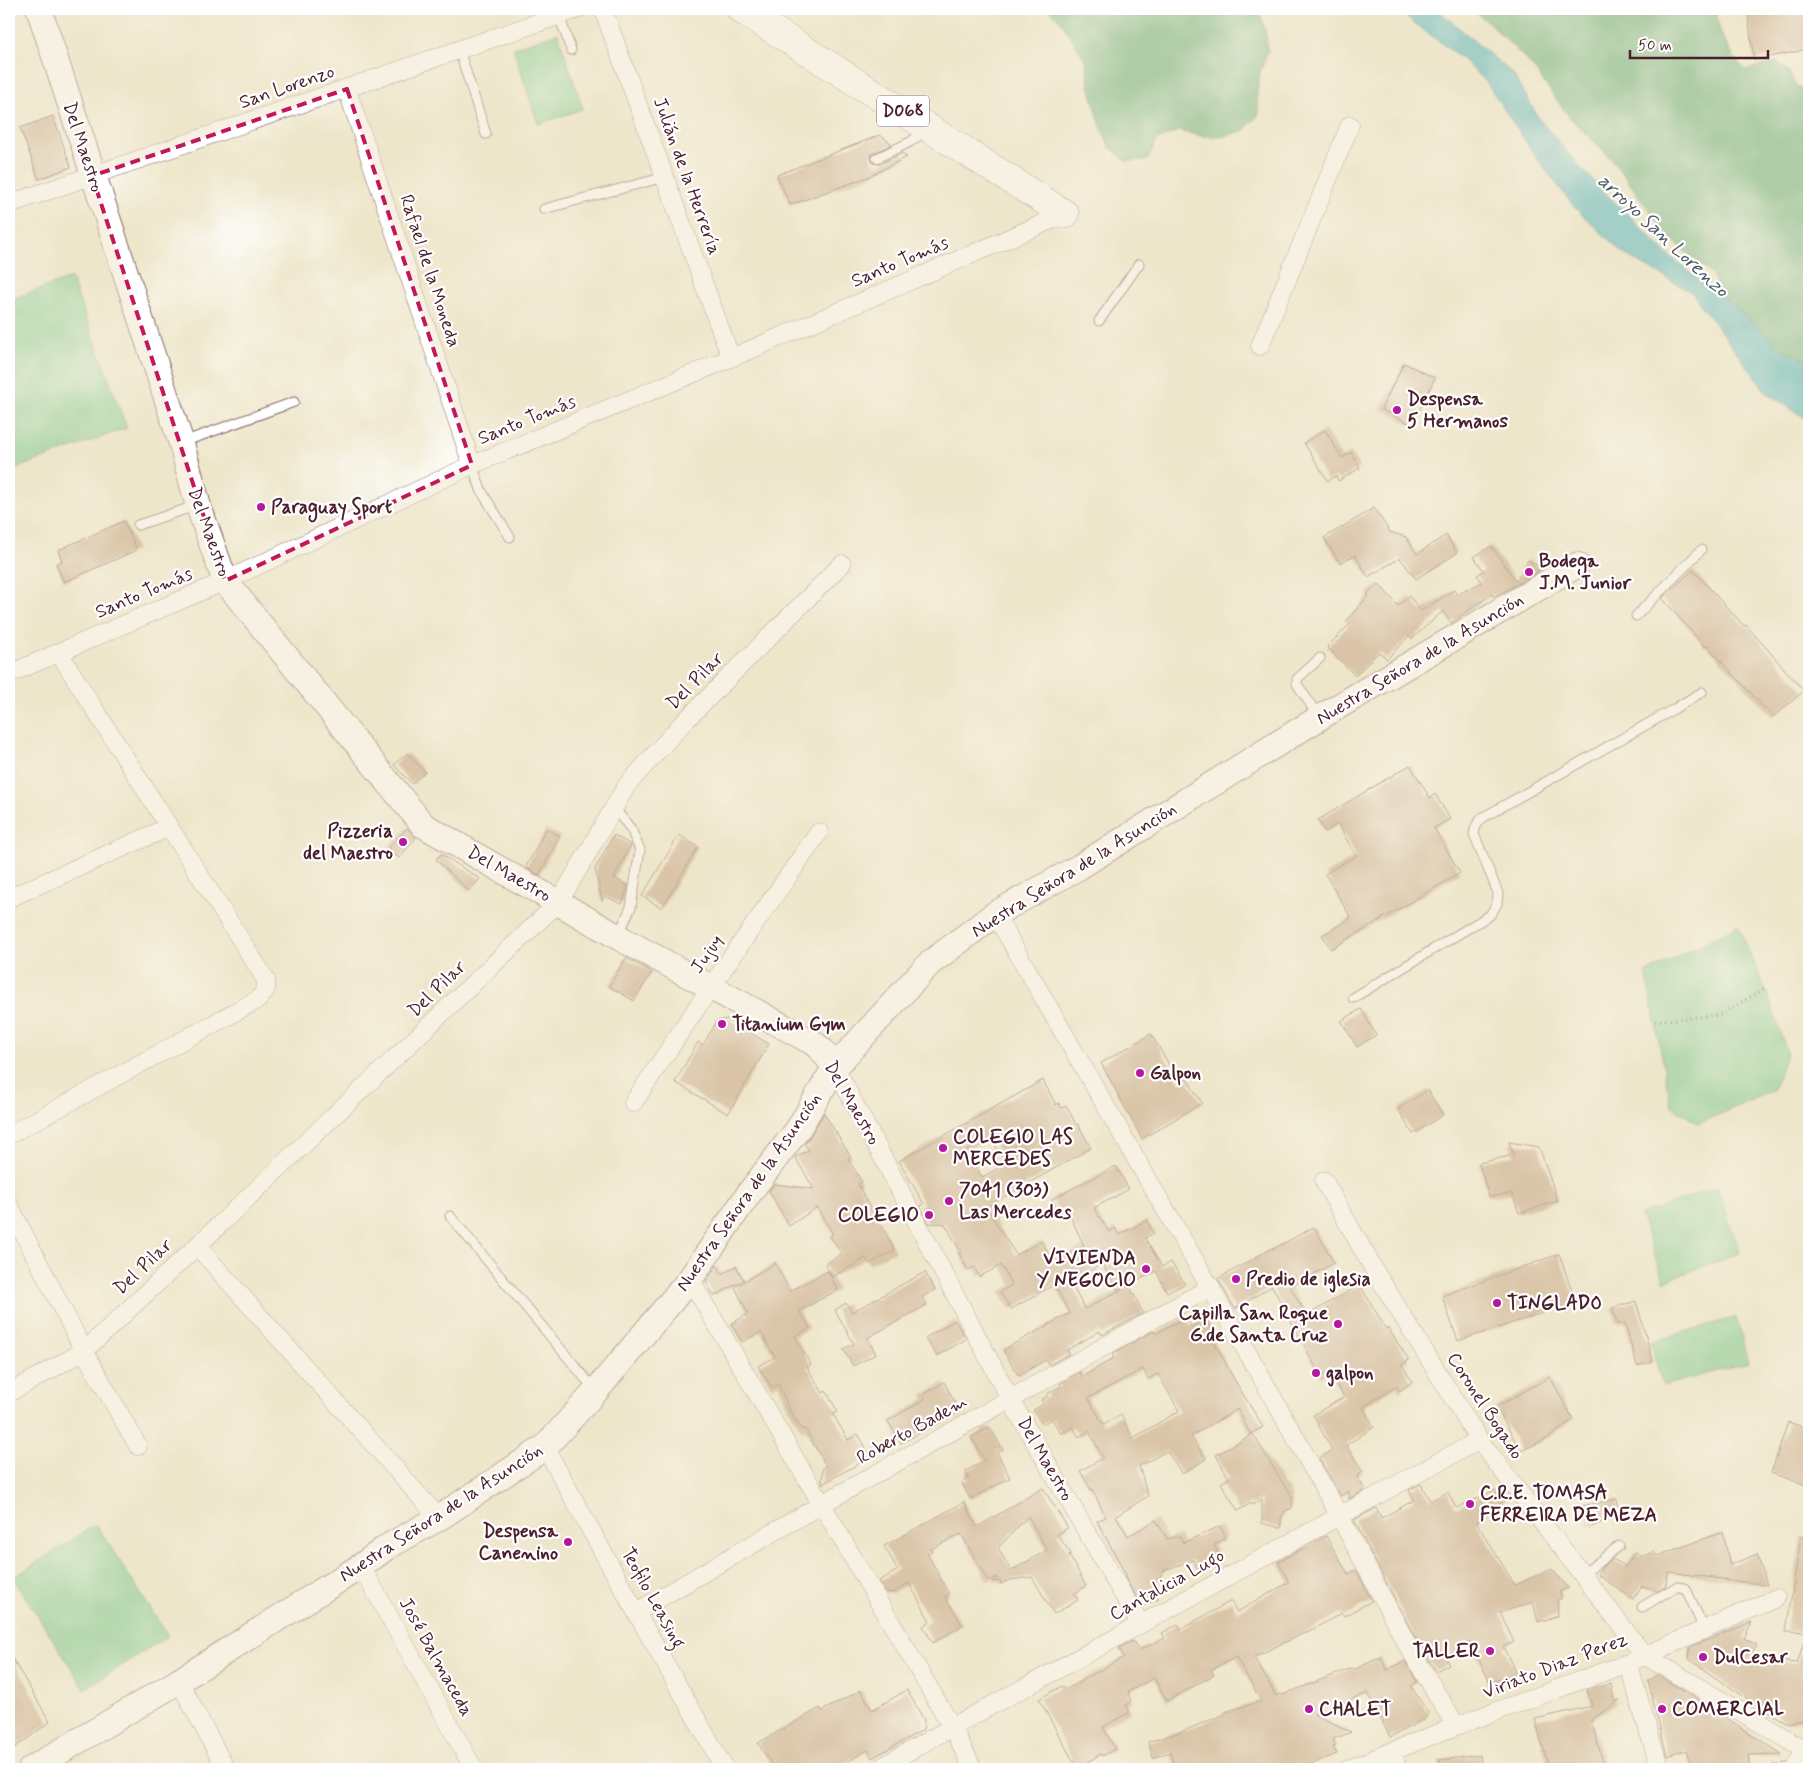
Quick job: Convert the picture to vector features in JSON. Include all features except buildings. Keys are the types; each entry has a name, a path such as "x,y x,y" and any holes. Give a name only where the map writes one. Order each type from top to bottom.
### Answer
{"main road":[{"name":"D068","path":"740,9 1065,214"}],"street":[{"name":"Del Maestro","path":"39,9 180,442 198,505 225,581 423,825 618,937 812,1042 821,1049 835,1067 1010,1399 1140,1624"},
{"name":"San Lorenzo","path":"9,204 347,90 578,9"},
{"name":"Julián de la Herrería","path":"603,9 731,358"},
{"name":"Rafael de la Moneda","path":"347,90 472,465"},
{"path":"1260,346 1350,125"},
{"name":"Santo Tomás","path":"9,674 225,581 472,465 731,358 1065,214"},
{"name":"Del Pilar","path":"9,1393 84,1351 198,1246 559,902 627,785 681,724 842,564"},
{"name":"Nuestra Señora de la Asunción","path":"31,1769 178,1681 388,1547 439,1518 545,1447 596,1391 690,1279 750,1192 798,1129 835,1067 929,964 995,914 1079,867 1319,718 1577,564"},
{"path":"9,1135 259,999 266,990 266,980 59,653"},
{"path":"9,898 169,827"},
{"name":"Jujuy","path":"634,1103 710,988 819,832"},
{"path":"995,914 1211,1287 1339,1515 1408,1646 1456,1726"},
{"name":"Coronel Bogado","path":"1324,1181 1376,1273 1478,1440 1644,1655 1799,1762"},
{"path":"9,1205 84,1351 138,1446"},
{"path":"198,1246 439,1518"},
{"path":"690,1279 952,1727 973,1769"},
{"name":"Roberto Badem","path":"636,1612 822,1504 1211,1287"},
{"name":"Cantalicia Lugo","path":"878,1769 1478,1440"},
{"name":"Teofilo Leasing","path":"545,1447 725,1769"},
{"name":"José Balmaceda","path":"361,1566 474,1769"},
{"name":"Viriato Diaz Perez","path":"1348,1769 1456,1726 1628,1663 1776,1598"},
{"path":"1628,1663 1660,1769"},
{"path":"178,1681 226,1769"},
{"path":"1393,1751 1397,1769"}],"lane":[{"path":"560,15 571,50"},
{"path":"459,50 486,134"},
{"path":"877,158 910,142 930,128"},
{"path":"544,209 664,177"},
{"path":"1099,321 1138,264"},
{"path":"180,442 294,402"},
{"path":"472,465 482,492 510,537"},
{"path":"138,525 198,505"},
{"path":"1636,616 1701,550"},
{"path":"1319,718 1297,684 1297,679 1320,658"},
{"path":"1354,998 1490,916 1497,904 1498,893 1474,834 1476,826 1482,818 1702,692"},
{"path":"614,808 631,829 640,850 631,907 618,937"},
{"path":"450,1216 596,1391"},
{"path":"1582,1575 1619,1546"},
{"path":"1642,1607 1678,1586 1682,1586 1686,1588 1704,1629"}],"path":[{"path":"1655,1021 1720,1015 1765,988"}],"highlighted area":[{"path":"347,89 472,465 225,581 92,176"}],"green space":[{"path":"1049,9 1258,9 1265,28 1268,51 1260,72 1257,93 1259,115 1243,131 1222,137 1200,136 1179,131 1157,140 1148,160 1126,161 1110,148 1101,127 1089,86 1086,61 1061,22"},
{"path":"1471,9 1715,9 1725,42 1745,70 1778,62 1789,72 1796,86 1809,90 1809,377 1720,298 1714,277 1668,236 1613,161 1569,117 1532,66 1488,22"},
{"path":"558,33 583,109 538,124 513,48"},
{"path":"71,278 127,428 12,470 9,462 9,300"},
{"path":"1738,925 1769,998 1787,1053 1773,1090 1698,1124 1671,1105 1646,973"},
{"path":"1717,1187 1740,1253 1664,1281 1640,1215"},
{"path":"1736,1317 1749,1362 1663,1386 1650,1342"},
{"path":"96,1524 168,1636 85,1689 13,1578"}],"water":[{"path":"1395,9 1437,9 1513,74 1540,120 1580,167 1668,255 1731,303 1781,349 1809,361 1809,421 1767,393 1691,292 1624,254 1575,208 1538,160 1486,82 1461,58"}],"place":[{"name":"Despensa 5 Hermanos","path":"1397,410"},
{"name":"Paraguay Sport","path":"261,507"},
{"name":"Bodega J.M. Junior","path":"1529,572"},
{"name":"Pizzeria del Maestro","path":"403,842"},
{"name":"Titanium Gym","path":"722,1024"},
{"name":"Galpon","path":"1140,1073"},
{"name":"COLEGIO LAS MERCEDES","path":"943,1148"},
{"name":"7041 (303) Las Mercedes","path":"949,1201"},
{"name":"COLEGIO","path":"929,1215"},
{"name":"VIVIENDA Y NEGOCIO","path":"1146,1269"},
{"name":"Predio de iglesia","path":"1236,1279"},
{"name":"TINGLADO","path":"1497,1303"},
{"name":"Capilla San Roque G.de Santa Cruz","path":"1338,1324"},
{"name":"galpon","path":"1316,1373"},
{"name":"C.R.E. TOMASA FERREIRA DE MEZA","path":"1470,1504"},
{"name":"Despensa Canenino","path":"568,1542"},
{"name":"TALLER","path":"1490,1651"},
{"name":"DulCesar","path":"1703,1657"},
{"name":"CHALET","path":"1309,1709"},
{"name":"COMERCIAL","path":"1662,1709"}],"water label":[{"name":"arroyo San Lorenzo","path":"1663,236"}]}
